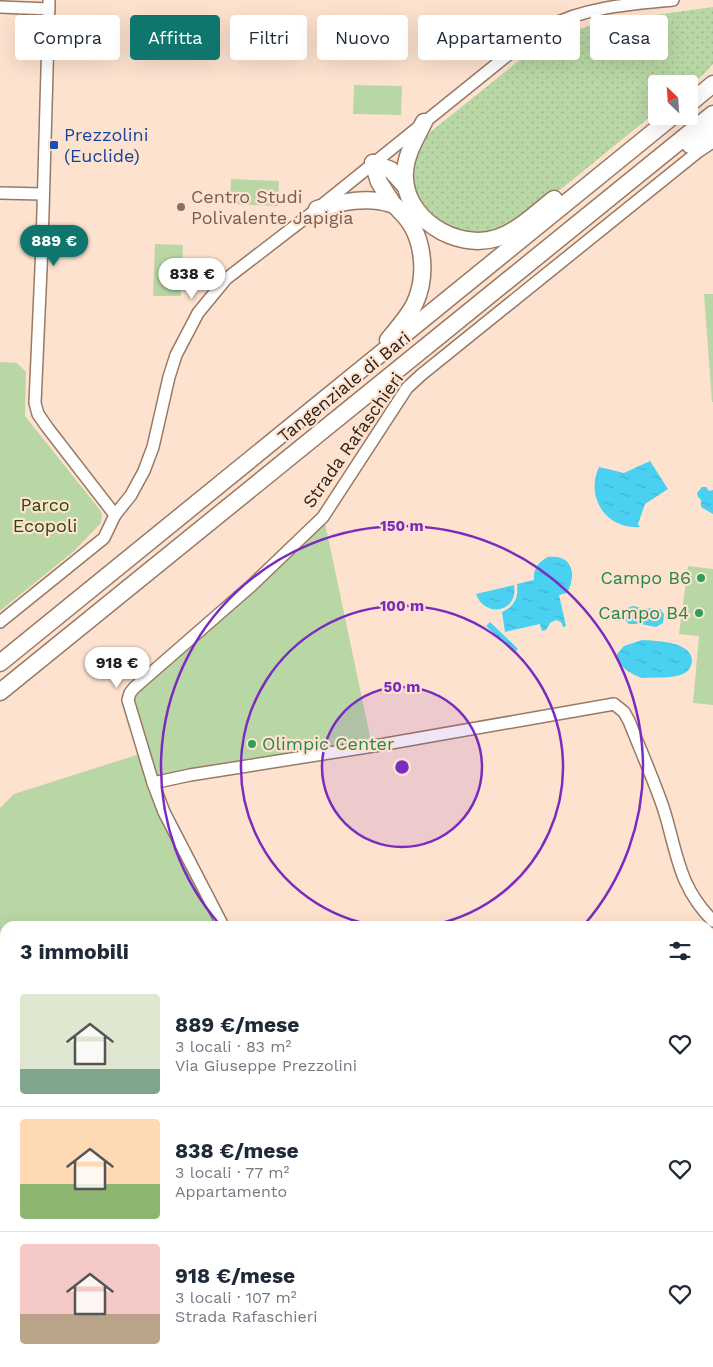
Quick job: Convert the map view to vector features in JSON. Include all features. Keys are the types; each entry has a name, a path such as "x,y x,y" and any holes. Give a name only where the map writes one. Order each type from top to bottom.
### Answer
{"highway":[{"path":"698,96 713,84"},
{"name":"Tangenziale di Bari","path":"0,692 713,114"},
{"path":"424,122 410,150 405,172 406,187 410,199 424,219 441,232 462,239 476,241 496,238 512,231 564,192 622,158"},
{"name":"Tangenziale di Bari","path":"0,663 663,125"},
{"path":"636,176 690,145 713,129"},
{"path":"372,163 391,170 406,187"},
{"path":"372,163 379,182 393,204 406,216 416,233 422,254 422,281 415,304 374,359"},
{"path":"316,209 343,201 355,200 393,204"}],"street":[{"path":"0,622 104,538 115,515 131,494 144,471 153,447 176,355 198,313 226,279 519,46 548,26 572,17 630,4 673,0"},
{"path":"0,7 49,4 36,409 47,427 115,515"},
{"name":"Strada Rafaschieri","path":"220,921 164,812 153,783 128,700 130,693 258,580 323,517 407,388 699,151 713,142"},
{"path":"0,193 43,194"},
{"path":"153,783 190,775 362,748 614,704 624,712 657,791 679,869 692,894 713,921"}],"green space":[{"path":"713,7 713,64 704,74 698,79 698,75 648,75 648,118 523,220 494,232 471,235 457,232 448,227 422,207 417,198 412,178 418,150 429,133 520,60 580,60 580,29 590,26 590,60 668,60 668,15 655,15"},
{"path":"354,85 402,86 401,115 353,114"},
{"path":"231,179 279,181 278,206 230,204"},
{"path":"155,244 183,245 181,296 153,296"},
{"path":"704,294 713,294 713,402 712,402"},
{"name":"Parco Ecopoli","path":"0,362 17,363 26,372 25,416 102,515 101,523 74,551 0,611"},
{"name":"Olimpic Center","path":"341,491 325,523 371,741 351,747 146,781 148,791 215,921 0,921 0,808 14,794 146,752 128,700 251,586"},
{"path":"688,566 713,569 713,705 693,703 699,636 679,634"}],"water":[{"path":"650,461 668,489 645,504 638,524 640,527 628,527 617,523 608,517 597,500 595,478 599,467 624,473"},
{"path":"702,487 706,487 709,491 713,490 713,514 701,507 701,500 697,493"},
{"path":"548,557 563,559 571,567 572,579 567,593 559,595 566,626 563,627 561,622 556,620 550,623 546,630 542,631 540,624 505,632 502,612 515,601 517,584 534,580 534,572 537,566"},
{"path":"514,585 514,594 511,601 507,606 500,609 486,607 480,602 476,594"},
{"path":"634,606 660,609 664,614 663,623 656,627 629,624 624,619 624,614 627,609"},
{"path":"490,622 518,649 514,653 486,626"},
{"path":"642,640 672,643 686,649 692,660 690,668 680,675 664,677 642,678 630,672 622,666 617,654 624,646"}],"place":[{"name":"Prezzolini (Euclide)","path":"54,145"},
{"name":"Centro Studi Polivalente Japigia","path":"181,207"},
{"name":"Campo B6","path":"701,578"},
{"name":"Campo B4","path":"699,613"},
{"name":"Olimpic Center","path":"252,744"}]}
